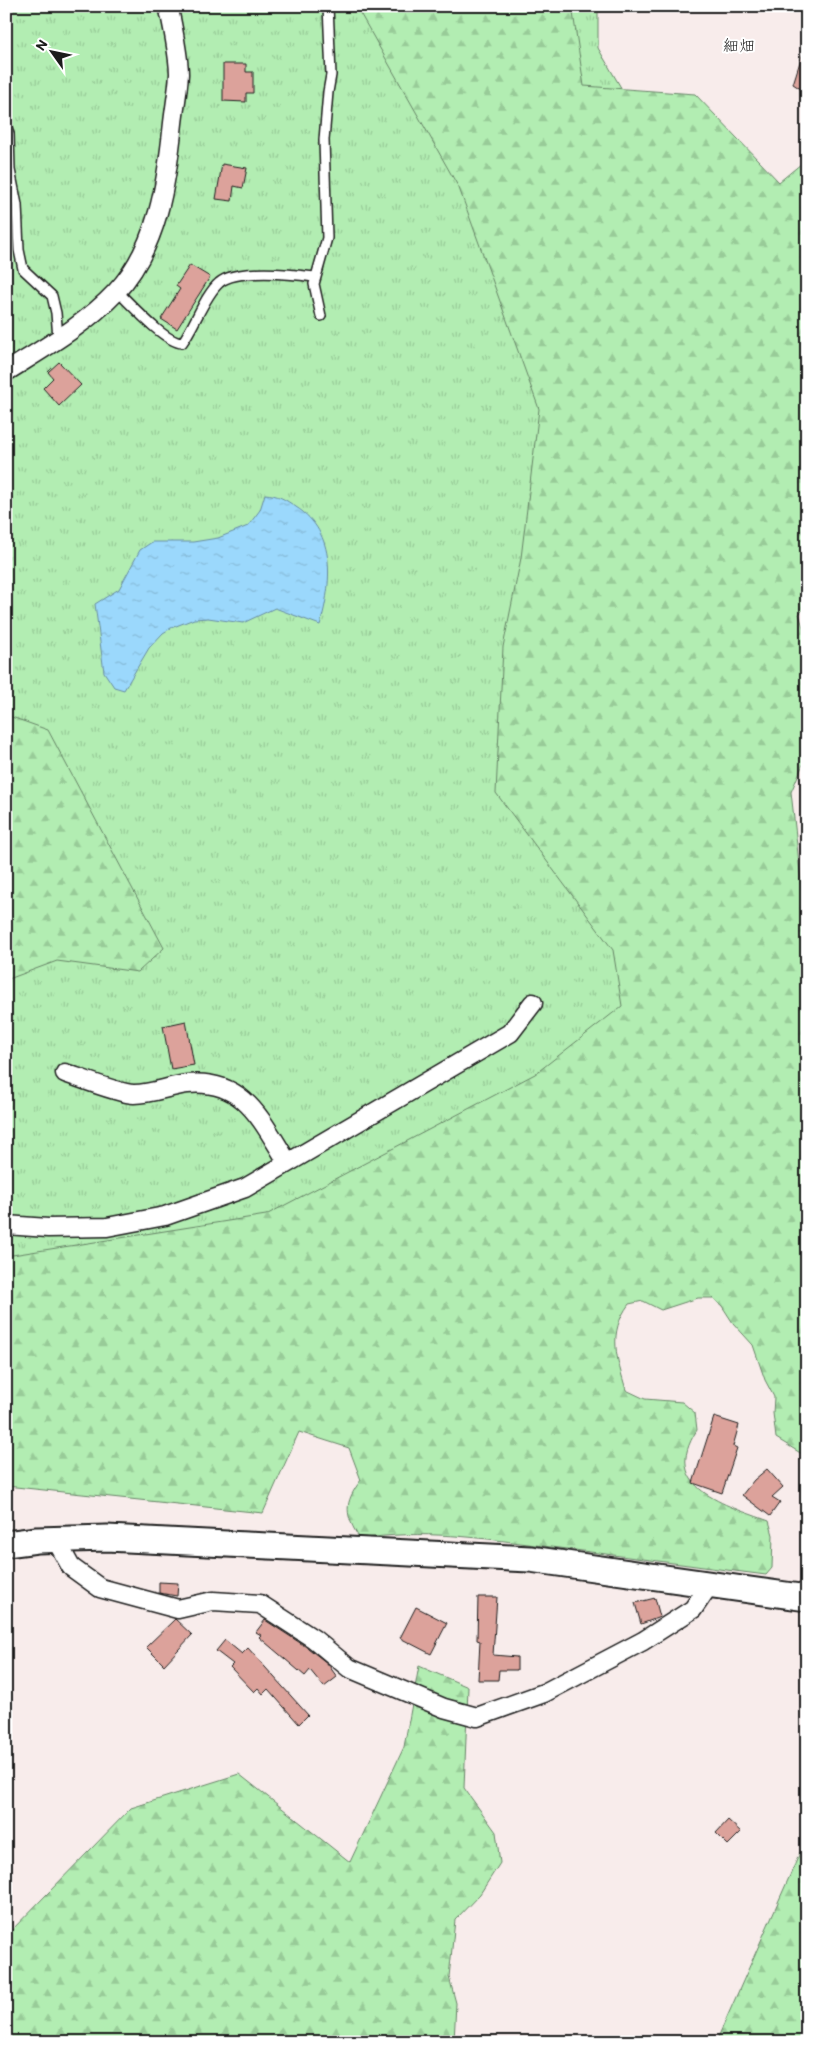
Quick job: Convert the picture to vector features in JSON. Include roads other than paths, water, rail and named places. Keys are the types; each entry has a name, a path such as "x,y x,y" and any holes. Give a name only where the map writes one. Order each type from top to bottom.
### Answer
{"street":[{"path":"6,372 92,314 117,291 138,262 147,244 155,223 168,168 179,72 168,6"},
{"path":"6,1225 48,1228 107,1227 166,1216 245,1188 510,1033 533,1003"},
{"path":"64,1073 133,1094 187,1084 213,1084 233,1091 254,1110 288,1163"},
{"path":"6,1544 107,1538 530,1559 807,1598"},
{"path":"56,1540 71,1567 100,1588 178,1610 213,1601 260,1604 314,1639 349,1668 444,1708 477,1717 544,1693 643,1641 693,1609 710,1584"}],"lane":[{"path":"321,316 314,290 314,277 327,238 324,140 331,74 328,6"},
{"path":"6,125 10,134 10,170 17,205 19,250 23,269 52,296 56,313 58,338"},
{"path":"117,291 166,337 176,343 182,343 213,290 224,280 232,276 271,273 314,277"}],"water":[{"path":"265,494 274,495 296,507 319,530 328,560 327,592 320,625 275,608 243,623 208,618 194,619 163,633 149,648 124,690 114,687 104,672 95,604 119,589 140,550 152,542 193,542 218,538 248,526 260,510"}],"district":[{"name":"細畑","path":"739,45"}]}
